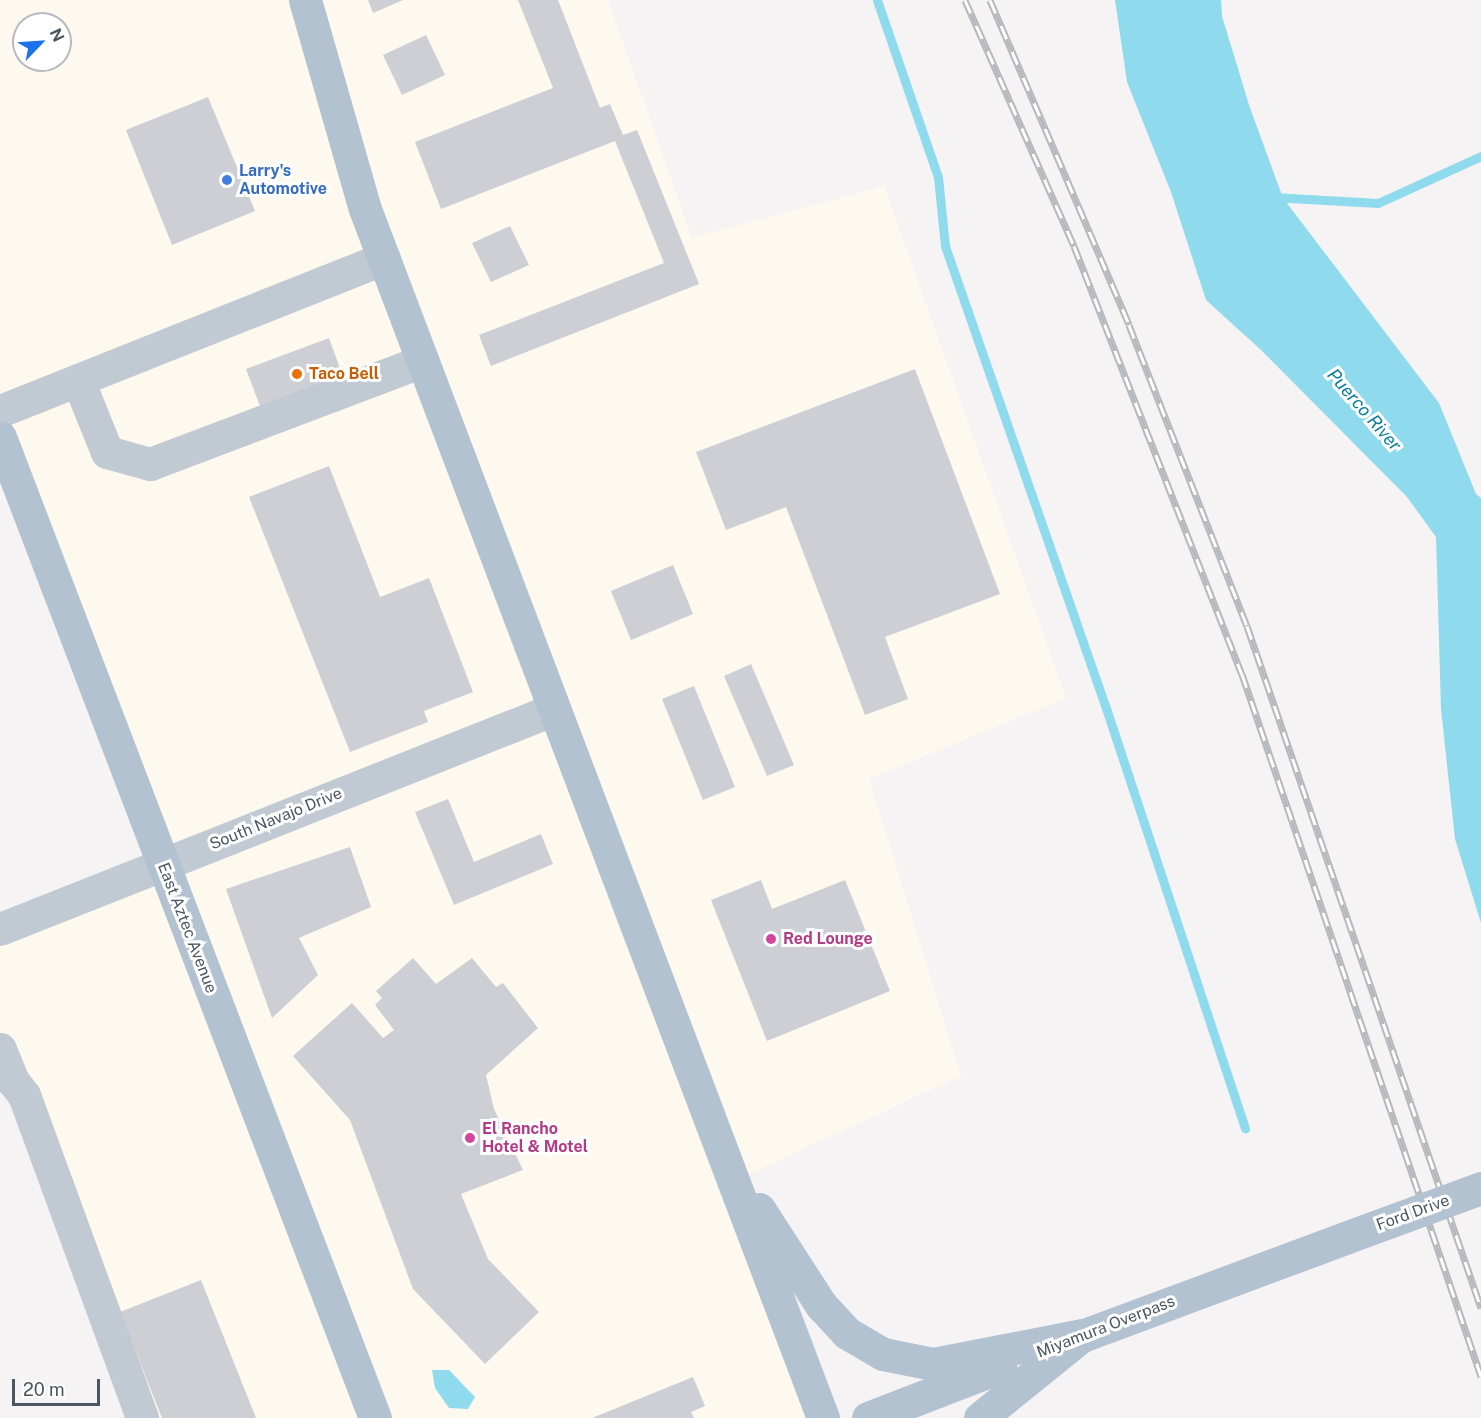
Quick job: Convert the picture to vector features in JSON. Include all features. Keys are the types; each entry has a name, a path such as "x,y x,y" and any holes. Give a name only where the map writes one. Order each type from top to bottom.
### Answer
{"main road":[{"path":"305,0 329,91 384,258 552,710 823,1418"},
{"name":"East Aztec Avenue","path":"0,437 375,1418"},
{"path":"694,1084 768,1226 821,1305 847,1334 883,1354 933,1364 1082,1335"},
{"name":"Ford Drive","path":"1345,1238 1481,1188"},
{"name":"Miyamura Overpass","path":"868,1418 1082,1335 1345,1238"},
{"path":"980,1418 1082,1335"}],"street":[{"path":"0,411 384,258"},
{"path":"78,380 106,452 150,464 422,361"},
{"name":"South Navajo Drive","path":"0,929 552,710"},
{"path":"0,1049 13,1081 24,1095 142,1418"}],"shaded area":[{"path":"0,0 608,0 692,238 884,186 1066,698 869,779 961,1076 732,1182 823,1418 138,1418 0,1055 0,929 162,864 0,437"}],"water":[{"name":"Puerco River","path":"1115,0 1221,0 1222,16 1249,105 1283,198 1439,403 1476,494 1481,498 1481,923 1455,839 1441,709 1436,537 1407,497 1261,350 1206,300 1171,192 1127,82"},
{"path":"432,1370 449,1370 475,1397 468,1409 449,1408 435,1388"}],"building":[{"path":"368,0 403,0 373,13"},
{"path":"518,0 558,0 600,108 610,104 623,135 637,130 699,284 491,366 479,335 664,263 615,141 441,209 415,142 553,88"},
{"path":"426,35 445,75 402,95 383,55"},
{"path":"208,97 255,211 172,245 126,130"},
{"path":"510,226 529,265 491,282 472,243"},
{"path":"329,338 345,382 263,414 246,369"},
{"path":"915,369 1000,594 885,637 908,699 865,715 786,507 726,530 696,452"},
{"path":"329,466 380,597 429,578 473,692 424,711 428,722 350,752 249,497"},
{"path":"673,565 693,614 631,640 611,591"},
{"path":"751,664 794,765 767,776 724,676"},
{"path":"694,686 735,787 703,800 662,699"},
{"path":"448,799 474,862 541,834 553,864 454,905 415,812"},
{"path":"350,847 371,907 299,938 318,975 272,1018 226,889"},
{"path":"761,880 772,909 845,880 890,991 767,1041 711,900"},
{"path":"413,958 436,984 472,958 496,987 503,983 538,1028 486,1075 494,1109 523,1170 461,1194 488,1259 539,1312 485,1364 413,1289 350,1120 293,1056 352,1003 383,1038 394,1030 375,1005 382,998 376,991"},
{"path":"201,1280 256,1418 162,1418 120,1312"},
{"path":"693,1377 705,1406 691,1412 694,1418 592,1418"}],"waterway":[{"path":"877,0 938,177 945,246 1106,708 1245,1129"},
{"path":"1272,197 1378,203 1481,156"}],"railway":[{"path":"965,0 1074,246 1242,674 1481,1376"},
{"path":"990,0 1129,325 1247,626 1481,1308"}],"place":[{"name":"Larry's Automotive","path":"227,180"},
{"name":"Taco Bell","path":"297,374"},
{"name":"Red Lounge","path":"771,939"},
{"name":"El Rancho Hotel & Motel","path":"470,1138"}]}
